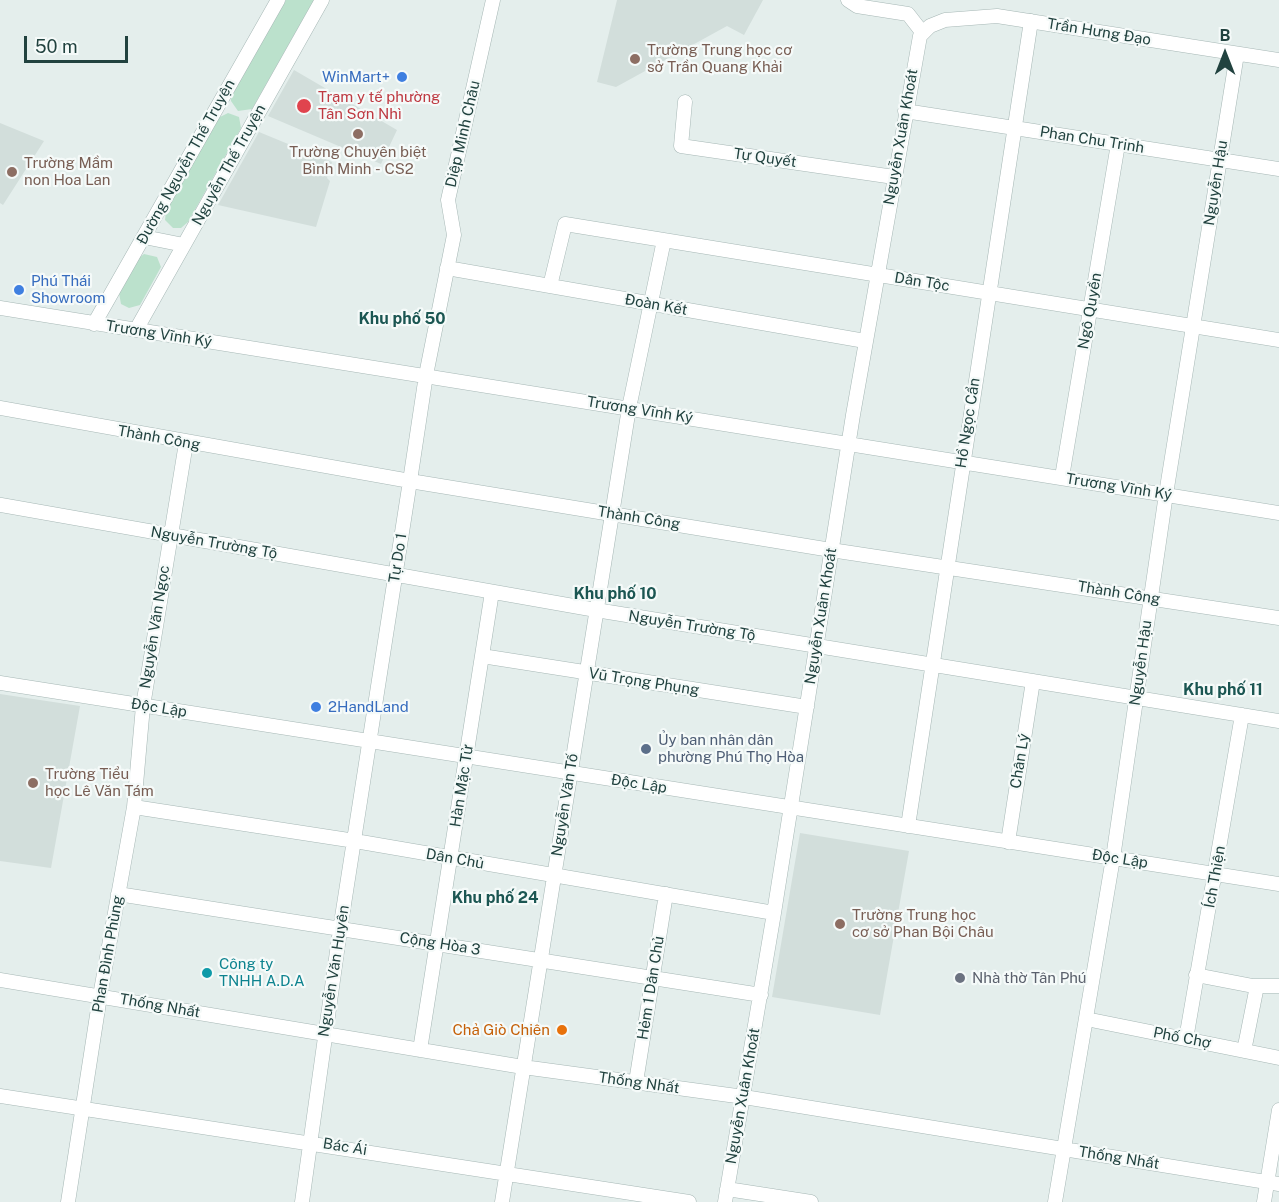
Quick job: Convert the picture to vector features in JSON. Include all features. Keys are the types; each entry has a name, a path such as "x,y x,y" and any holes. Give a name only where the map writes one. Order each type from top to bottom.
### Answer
{"street":[{"name":"Đường Nguyễn Thế Truyện","path":"94,324 278,0"},
{"name":"Nguyễn Thế Truyện","path":"136,330 322,0"},
{"name":"Diệp Minh Châu","path":"426,375 454,234 448,200 493,0"},
{"path":"848,0 857,6 908,14 922,32"},
{"name":"Trần Hưng Đạo","path":"922,32 937,23 963,17 997,16 1279,60"},
{"name":"Hồ Ngọc Cẩn","path":"908,826 1031,21"},
{"name":"Nguyễn Xuân Khoát","path":"726,1196 761,995 865,341 916,45 922,32"},
{"name":"Nguyễn Hậu","path":"1055,1202 1113,858 1166,494 1237,54"},
{"name":"Tự Quyết","path":"685,102 681,146 894,177"},
{"name":"Phan Chu Trinh","path":"905,111 1279,169"},
{"name":"Ngô Quyền","path":"1062,477 1118,144"},
{"name":"Dân Tộc","path":"550,286 564,224 1279,340"},
{"path":"144,237 184,245"},
{"name":"Nguyễn Văn Tố","path":"502,1202 629,408 664,240"},
{"name":"Đoàn Kết","path":"447,268 865,341"},
{"name":"Trương Vĩnh Ký","path":"0,308 1279,513"},
{"name":"Tự Do 1","path":"369,741 426,375"},
{"name":"Thành Công","path":"0,408 186,443 410,481 831,550 1279,618"},
{"name":"Nguyễn Văn Ngọc","path":"143,706 186,443"},
{"name":"Nguyễn Trường Tộ","path":"0,505 596,610 1279,721"},
{"name":"Hàn Mặc Tử","path":"420,1050 492,592"},
{"name":"Vũ Trọng Phụng","path":"482,656 807,707"},
{"name":"Chân Lý","path":"1008,842 1033,681"},
{"name":"Độc Lập","path":"0,683 1279,884"},
{"name":"Phan Đình Phùng","path":"68,1202 100,996 134,807 143,706"},
{"name":"Ích Thiện","path":"1186,1039 1242,715"},
{"name":"Nguyễn Văn Huyên","path":"302,1202 324,1034 369,741"},
{"name":"Dân Chủ","path":"134,807 354,841 774,914"},
{"name":"Cộng Hòa 3","path":"118,894 340,930 653,976 761,995"},
{"name":"Hẻm 1 Dân Chủ","path":"636,1082 666,894"},
{"path":"1196,975 1257,986 1279,986"},
{"name":"Thống Nhất","path":"0,980 523,1067 744,1097 1273,1183"},
{"path":"1244,1051 1257,986"},
{"name":"Phố Chợ","path":"1086,1019 1279,1058"},
{"name":"Bác Ái","path":"0,1096 311,1142 689,1202"},
{"path":"1264,1202 1273,1183 1279,1110"},
{"path":"726,1196 812,1202"}],"shaded area":[{"name":"Trường Trung học cơ sở Trần Quang Khải","path":"617,0 763,0 744,35 727,26 616,87 597,82"},
{"path":"294,70 397,130 381,164 268,116"},
{"name":"Trường Mầm non Hoa Lan","path":"0,123 44,141 3,205 0,203"},
{"path":"259,132 332,162 327,178 330,181 316,227 218,205"},
{"name":"Trường Tiểu học Lê Văn Tám","path":"0,694 80,706 51,868 0,861"},
{"name":"Trường Trung học cơ sở Phan Bội Châu","path":"800,833 909,851 880,1015 772,997"}],"green space":[{"path":"286,0 314,0 252,109 238,111 231,101 231,95"},
{"path":"228,113 239,117 241,128 188,222 181,228 173,228 165,220 166,211 218,118"},
{"path":"144,254 157,257 161,267 140,305 129,308 121,304 119,293 139,258"}],"place":[{"name":"Trường Trung học cơ sở Trần Quang Khải","path":"635,59"},
{"name":"WinMart+","path":"402,77"},
{"name":"Trạm y tế phường Tân Sơn Nhì","path":"304,106"},
{"name":"Trường Chuyên biệt Bình Minh - CS2","path":"358,134"},
{"name":"Trường Mầm non Hoa Lan","path":"12,172"},
{"name":"Phú Thái Showroom","path":"19,290"},
{"name":"2HandLand","path":"316,707"},
{"name":"Ủy ban nhân dân phường Phú Thọ Hòa","path":"646,749"},
{"name":"Trường Tiểu học Lê Văn Tám","path":"33,783"},
{"name":"Trường Trung học cơ sở Phan Bội Châu","path":"840,924"},
{"name":"Công ty TNHH A.D.A","path":"207,973"},
{"name":"Nhà thờ Tân Phú","path":"960,978"},
{"name":"Chả Giò Chiên","path":"562,1030"}],"district":[{"name":"Khu phố 50","path":"402,319"},
{"name":"Khu phố 10","path":"615,594"},
{"name":"Khu phố 11","path":"1223,690"},
{"name":"Khu phố 24","path":"495,898"}]}
